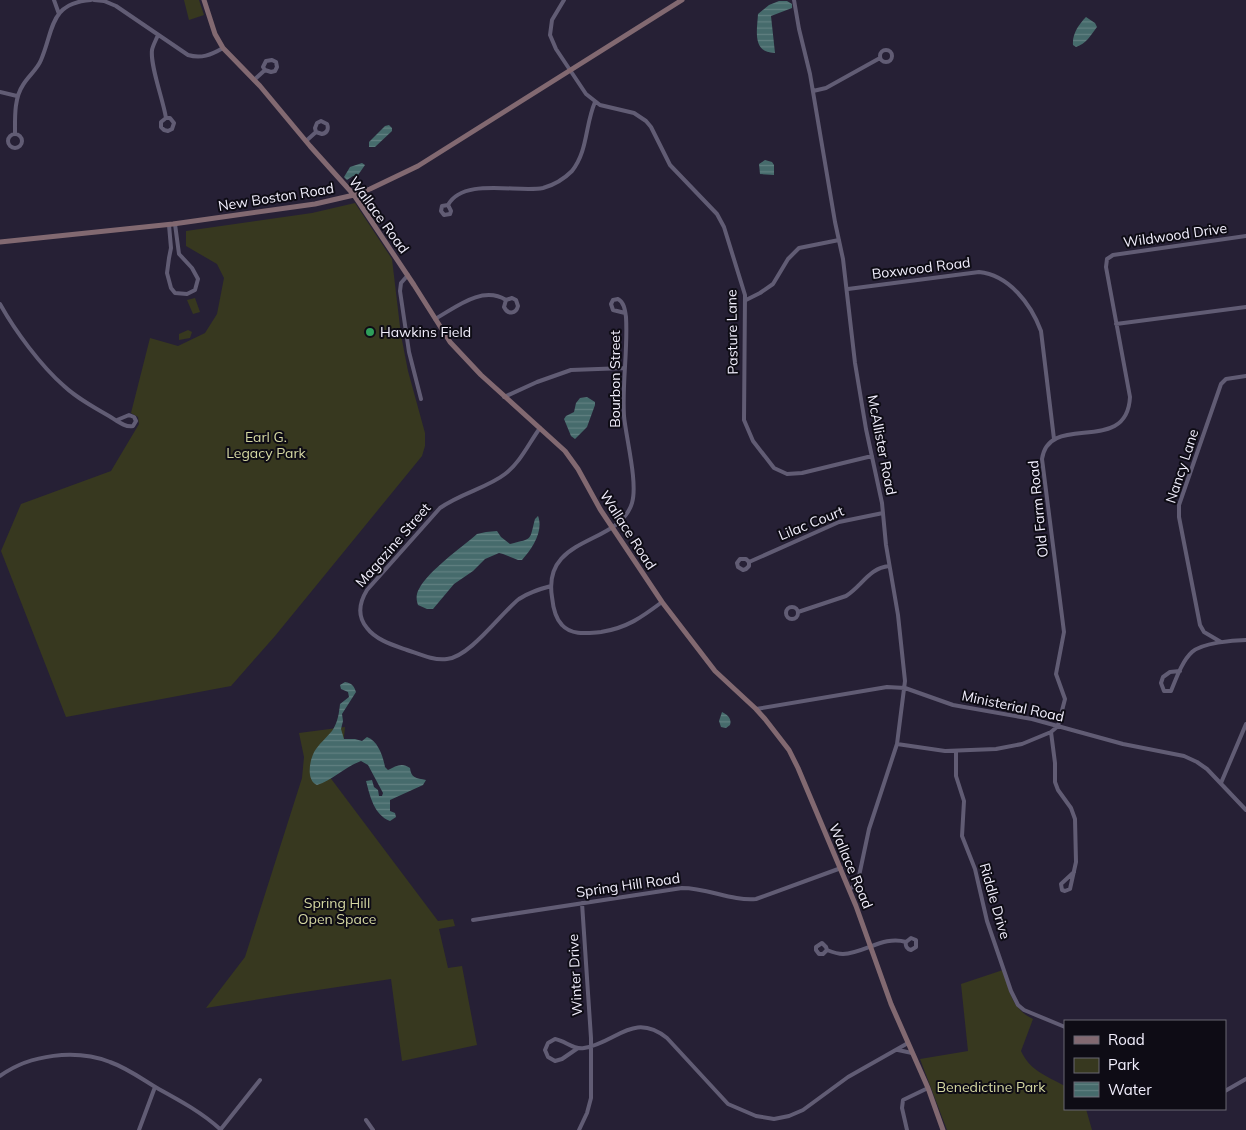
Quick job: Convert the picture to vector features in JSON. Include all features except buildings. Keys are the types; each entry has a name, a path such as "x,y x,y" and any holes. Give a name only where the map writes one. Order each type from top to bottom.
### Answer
{"street":[{"path":"54,0 59,14"},
{"path":"15,134 17,96 40,62 52,24 59,14 74,4 93,0 104,1 116,6 183,52 194,57 204,56 223,48"},
{"name":"Wallace Road","path":"204,0 215,34 223,48 254,80 354,195 456,351 504,397 557,443 572,460 594,499 662,602 715,671 756,709 783,741 793,757 850,889 891,1004 928,1088 943,1130"},
{"path":"448,205 453,198 471,190 494,187 537,188 552,185 565,177 580,159 589,115 595,102 586,94 556,49 550,35 552,20 564,0"},
{"name":"New Boston Road","path":"0,242 169,225 315,204 354,195 382,184 418,166 682,0"},
{"name":"McAllister Road","path":"794,0 813,91 848,289 855,363 881,496 889,566 898,615 905,688 897,744 867,837 859,876 855,885 850,889"},
{"path":"158,35 152,48 152,57 166,118"},
{"path":"813,91 826,88 880,58"},
{"path":"254,80 265,70"},
{"path":"0,92 17,96"},
{"name":"Pasture Lane","path":"595,102 634,113 646,121 651,127 670,165 721,220 746,300 744,420 749,434 768,462 780,472 795,475 872,456"},
{"path":"306,141 316,132"},
{"path":"169,225 172,246 168,263 169,282 175,293 189,294 195,290 198,279 192,268 179,254 175,224"},
{"name":"Wildwood Drive","path":"1116,324 1106,264 1108,258 1113,255 1246,236"},
{"path":"746,300 773,284 788,259 799,248 838,240"},
{"name":"Boxwood Road","path":"848,289 973,272 994,275 1007,282 1025,303 1041,331 1054,439"},
{"path":"408,275 401,283 400,291 408,352 420,399"},
{"path":"435,319 483,295 497,296 506,300"},
{"path":"0,304 2,313 48,371 79,397 117,420"},
{"path":"1054,439 1112,428 1123,421 1127,415 1130,398 1116,324 1246,306"},
{"name":"Bourbon Street","path":"612,527 623,518 633,500 624,415 626,313"},
{"path":"504,397 537,382 571,370 625,368"},
{"name":"Nancy Lane","path":"1221,642 1204,632 1200,625 1179,510 1181,498 1220,387 1226,379 1246,376"},
{"name":"Magazine Street","path":"540,428 515,464 504,475 452,499 440,508 367,590 360,603 360,611 364,625 382,640 424,656 446,660 454,658 467,650 522,597 551,586"},
{"name":"Old Farm Road","path":"1054,439 1044,450 1042,464 1064,632 1056,674 1065,697 1065,702 1058,726"},
{"name":"Lilac Court","path":"749,562 839,522 883,512"},
{"path":"612,527 566,554 557,566 552,576 551,586 554,610 560,624 565,629 580,633 621,628 638,619 662,602"},
{"path":"798,612 846,596 873,571 889,566"},
{"path":"1180,671 1170,672 1163,677 1161,683 1164,691 1170,691 1193,651 1221,642 1246,640"},
{"name":"Ministerial Road","path":"756,709 888,687 905,688 953,705 1016,716 1123,744 1184,756 1201,764 1246,810"},
{"path":"1221,784 1246,724"},
{"path":"897,744 956,752 1011,747 1050,732 1058,726"},
{"path":"1050,732 1055,782 1072,808 1074,816 1076,858 1074,872 1070,888 1065,891 1062,890 1060,884 1074,872"},
{"name":"Riddle Drive","path":"956,752 956,776 964,801 962,836 975,869 987,921 1011,992 1018,1005 1024,1010 1064,1027"},
{"name":"Spring Hill Road","path":"473,920 684,888 756,899 841,868"},
{"name":"Winter Drive","path":"579,1130 587,1113 590,1098 589,1068 591,1047 582,903"},
{"path":"827,950 845,954 892,940 906,942"},
{"path":"578,1048 562,1059 555,1060 548,1057 545,1050 548,1043 555,1039 578,1048 591,1047 632,1028 654,1030 667,1038 728,1104 748,1114 772,1118 789,1116 803,1110 848,1077 908,1043"},
{"path":"898,1050 913,1053"},
{"path":"0,1076 12,1068 39,1058 78,1056 111,1062 198,1112 221,1130 260,1080"},
{"path":"1226,1090 1246,1079"},
{"path":"139,1130 156,1087"},
{"path":"907,1130 902,1108 903,1100 928,1088"},
{"path":"366,1120 373,1130"}],"green space":[{"path":"184,0 199,0 204,15 189,20"},
{"name":"Earl G. Legacy Park","path":"355,203 392,259 401,335 408,371 425,433 425,446 422,456 275,636 231,686 66,717 1,551 21,504 111,471 139,424 138,417 131,413 150,338 178,346 205,333 217,314 224,278 217,264 186,246 186,231 312,213"},
{"path":"195,298 200,312 193,314 187,300"},
{"path":"188,330 192,332 190,338 179,340 179,334"},
{"name":"Spring Hill Open Space","path":"345,727 342,756 326,772 438,921 453,919 455,926 439,929 448,968 462,966 477,1045 402,1061 391,979 206,1008 245,957 302,778 304,757 299,733"},
{"name":"Benedictine Park","path":"1003,970 1012,999 1020,1010 1033,1019 1021,1051 1029,1064 1064,1085 1064,1110 1086,1110 1092,1130 947,1130 920,1059 968,1051 961,984"}],"water":[{"path":"779,1 787,1 792,4 792,8 771,16 775,53 768,52 759,45 757,34 758,14 769,5"},
{"path":"1086,17 1095,23 1097,27 1080,46 1076,47 1073,45 1075,33"},
{"path":"389,125 392,131 375,147 369,147 369,142 385,126"},
{"path":"765,160 772,162 774,165 774,175 760,174 759,164"},
{"path":"362,163 365,165 358,175 347,180 344,177 350,167"},
{"path":"587,397 595,402 595,405 587,427 575,439 571,436 564,419 574,412 576,403 580,398"},
{"path":"538,516 539,528 536,540 522,560 499,553 485,559 473,571 454,584 433,609 427,609 418,605 417,595 423,582 437,567 477,534 497,531 510,544 523,541 531,535 535,519"},
{"path":"345,682 352,685 356,692 342,714 341,729 344,739 362,741 367,737 371,739 377,745 385,767 388,770 404,765 410,768 415,777 426,780 423,785 390,800 390,811 395,813 396,817 390,821 376,810 366,781 372,780 379,796 382,796 383,793 368,765 361,761 317,785 311,778 310,768 314,753 334,728 340,704 349,697 348,692 341,689 340,685"},
{"path":"722,712 730,719 730,725 726,728 721,727 719,721"}],"place":[{"name":"Hawkins Field","path":"370,332"}]}
